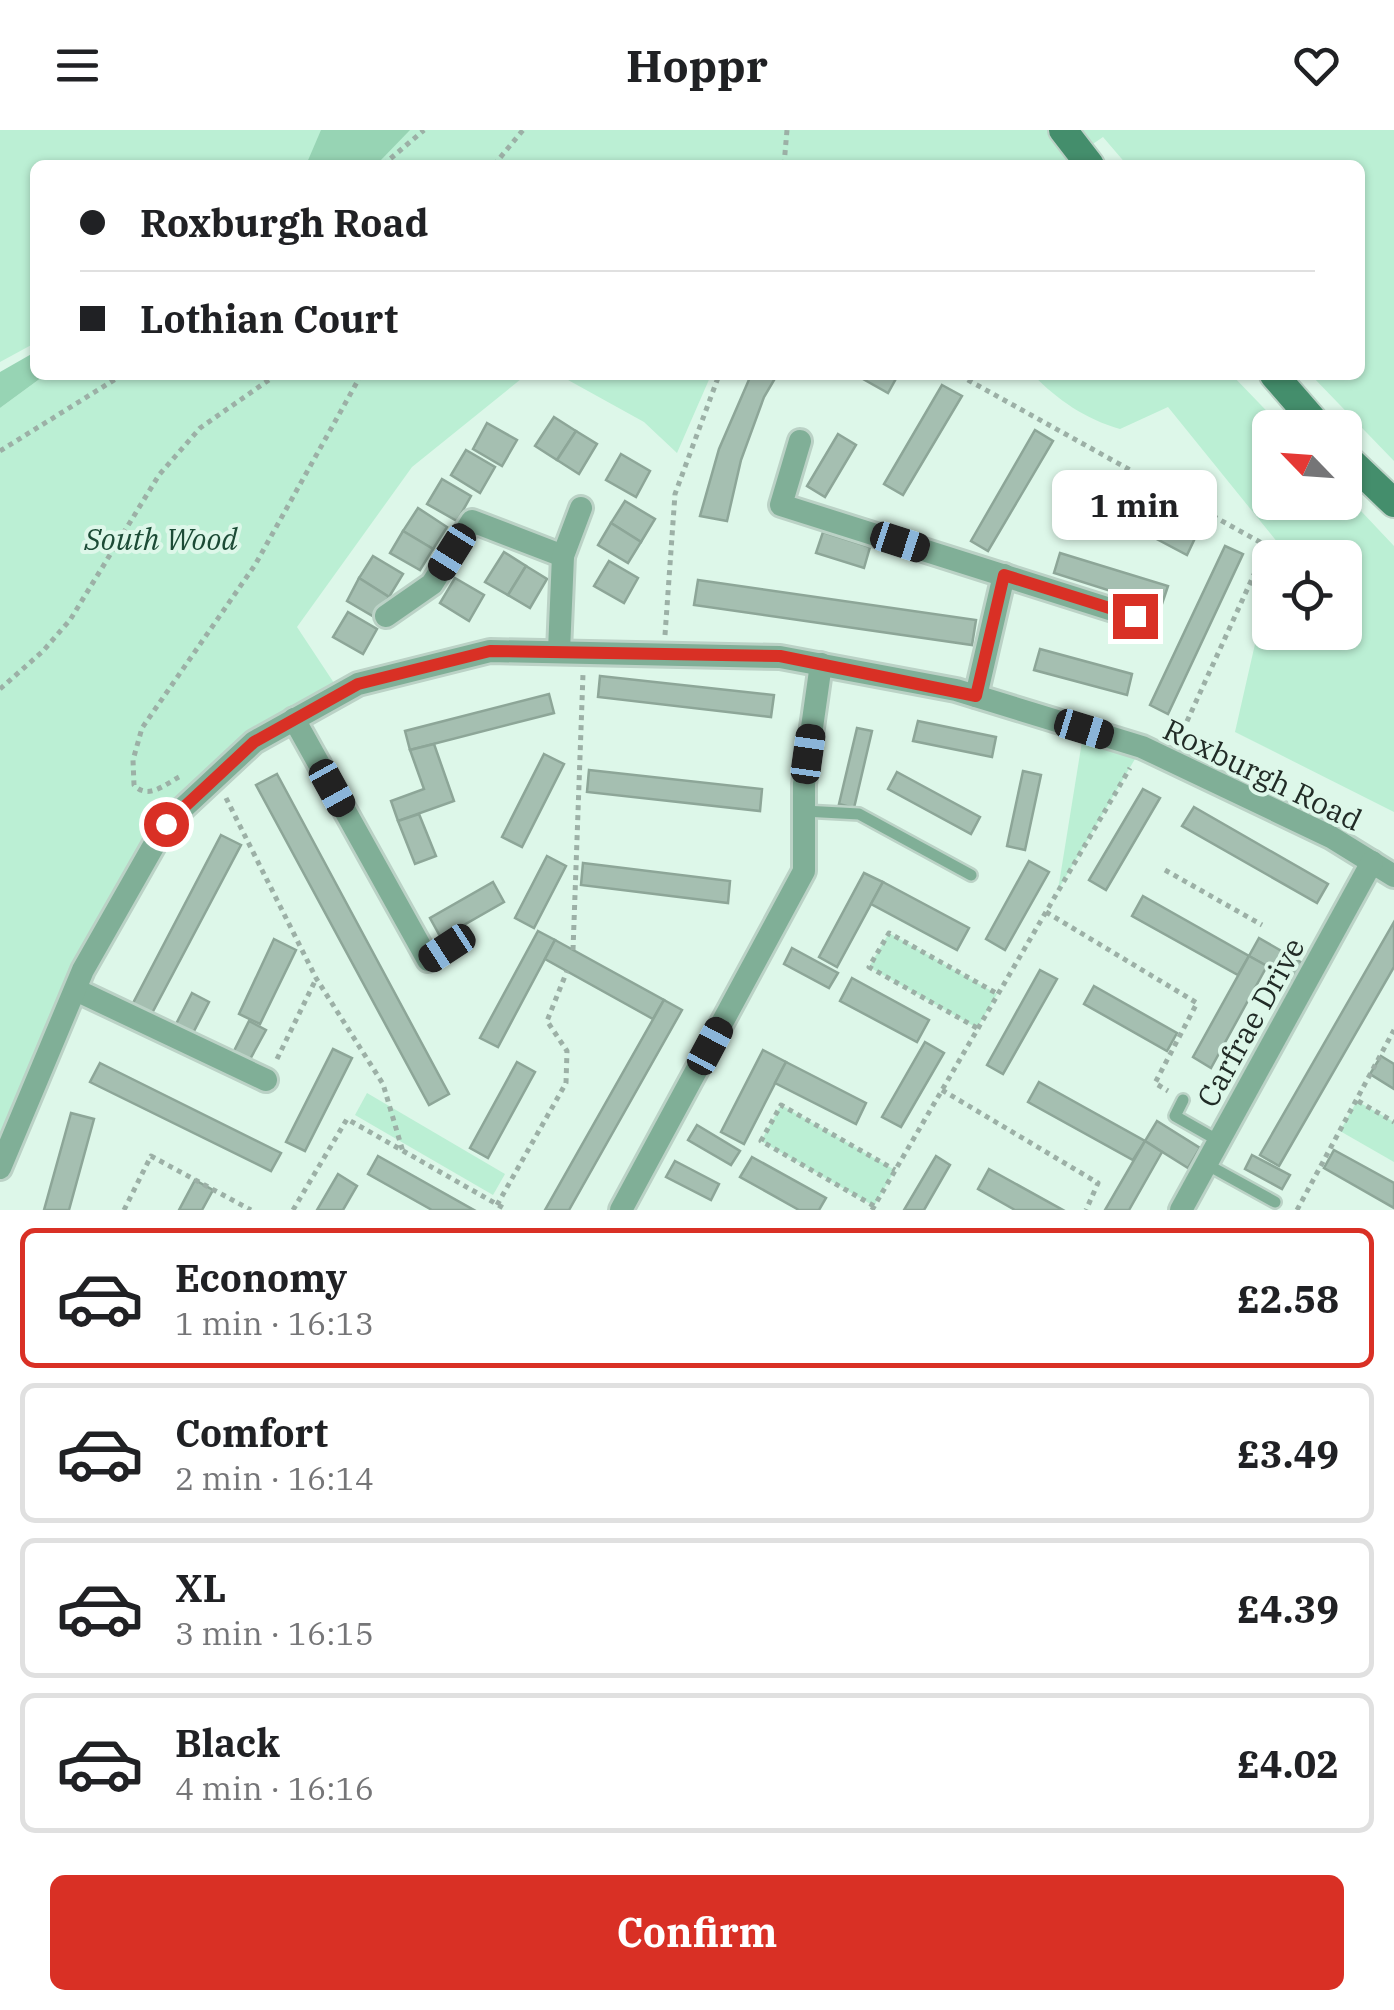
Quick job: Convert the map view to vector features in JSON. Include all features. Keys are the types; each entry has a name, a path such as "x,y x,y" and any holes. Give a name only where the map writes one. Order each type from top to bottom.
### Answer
{"main road":[{"path":"1062,130 1086,160"},
{"path":"1278,380 1304,410"},
{"path":"1362,472 1394,503"}],"street":[{"path":"800,441 781,504 1135,616"},
{"path":"559,651 563,556 581,508"},
{"path":"386,616 432,584 472,521 563,556"},
{"path":"976,696 1004,575"},
{"name":"Roxburgh Road","path":"0,1168 83,970 166,824 254,742 358,684 490,651 780,656 976,696 1142,747 1331,837 1394,876"},
{"path":"621,1210 804,871 804,784 821,664"},
{"path":"294,720 428,960 447,948"},
{"name":"Carfrae Drive","path":"1180,1210 1372,862"},
{"path":"76,990 266,1080"}],"lane":[{"path":"804,811 859,814 971,875"},
{"path":"1183,1100 1175,1116 1219,1141"},
{"path":"1206,1164 1275,1202"}],"path":[{"path":"389,160 424,130"},
{"path":"498,160 523,130"},
{"path":"784,160 787,130"},
{"path":"0,451 114,380"},
{"path":"0,688 43,651 70,620 169,463 200,428 269,380"},
{"path":"358,380 255,564 142,728 133,760 134,785 148,794 203,764 221,773 316,978 383,1084 403,1152"},
{"path":"663,653 676,494 718,380"},
{"path":"968,380 1267,546 1170,760"},
{"path":"573,950 584,651"},
{"path":"894,1170 781,1105 761,1141 873,1208 1142,747"},
{"path":"1165,870 1262,926"},
{"path":"1046,912 1198,1003 1155,1083 1183,1100"},
{"path":"977,1028 869,967 888,933 996,994"},
{"path":"497,1205 566,1083 566,1052 547,1021 566,971"},
{"path":"266,1080 316,978"},
{"path":"1297,1210 1394,1030"},
{"path":"942,1090 1098,1183 1086,1210"},
{"path":"1357,1101 1394,1122"},
{"path":"292,1210 347,1119 506,1210"},
{"path":"124,1210 151,1156 251,1210"}],"green space":[{"path":"0,130 1394,130 1394,461 1362,428 1362,410 1345,410 1316,380 1365,380 1365,160 1123,160 1103,137 1069,160 30,160 30,346 0,362"},
{"name":"South Wood","path":"38,380 520,380 412,467 297,627 334,683 228,753 158,825 0,1139 0,408"},
{"path":"568,380 709,380 677,453 644,422"},
{"path":"1038,380 1237,380 1266,410 1252,410 1252,511 1168,407 1120,429 1073,408"},
{"path":"1362,512 1394,546 1394,812 1235,732 1254,650 1362,650 1362,540 1276,540 1259,520 1362,520"},
{"path":"1084,729 1142,747 1058,890"},
{"path":"889,933 997,994 977,1028 869,967"},
{"path":"367,1093 505,1174 493,1195 355,1115"},
{"path":"1357,1101 1394,1122 1394,1162 1340,1131"},
{"path":"781,1105 895,1170 874,1206 761,1141"}],"shaded area":[{"path":"321,130 410,130 381,160 308,160"},
{"path":"30,355 30,380 38,380 0,408 0,372"}],"building":[{"path":"749,380 774,380 741,460 727,521 700,516 719,449"},
{"path":"865,380 895,380 888,393"},
{"path":"942,385 962,396 903,495 884,484"},
{"path":"554,417 576,431 557,460 535,446"},
{"path":"487,423 517,440 502,466 473,449"},
{"path":"1035,430 1053,441 988,551 971,541"},
{"path":"576,431 597,444 579,474 557,460"},
{"path":"838,434 856,445 825,497 807,486"},
{"path":"466,450 495,467 480,493 451,475"},
{"path":"621,454 650,471 636,497 606,480"},
{"path":"1076,472 1196,536 1187,555 1066,491"},
{"path":"442,479 471,496 457,521 427,504"},
{"path":"625,501 655,519 641,542 611,523"},
{"path":"418,508 447,527 433,549 403,531"},
{"path":"611,523 641,542 628,563 598,545"},
{"path":"403,531 433,549 420,570 390,553"},
{"path":"823,532 870,547 864,568 816,553"},
{"path":"1225,546 1243,554 1168,714 1150,705"},
{"path":"504,552 526,566 508,595 485,582"},
{"path":"1060,553 1168,586 1161,607 1054,573"},
{"path":"373,556 403,574 389,597 359,578"},
{"path":"609,561 638,578 624,603 594,586"},
{"path":"526,566 547,579 530,608 508,595"},
{"path":"359,578 389,597 376,618 347,601"},
{"path":"455,578 484,595 469,621 440,603"},
{"path":"698,580 976,620 972,645 694,605"},
{"path":"348,612 377,629 363,654 333,637"},
{"path":"1040,649 1132,674 1127,695 1034,670"},
{"path":"600,676 774,695 771,717 598,697"},
{"path":"549,694 554,713 410,750 405,731"},
{"path":"918,721 996,737 992,757 913,741"},
{"path":"857,728 872,731 854,808 839,804"},
{"path":"434,744 454,801 398,821 391,801 424,789 410,750"},
{"path":"544,754 564,764 522,847 502,837"},
{"path":"589,770 762,789 760,811 587,792"},
{"path":"1023,771 1041,775 1025,850 1007,846"},
{"path":"897,772 980,817 971,834 888,789"},
{"path":"277,774 449,1094 429,1105 256,785"},
{"path":"1143,789 1160,798 1106,890 1089,880"},
{"path":"1194,807 1328,884 1317,903 1182,826"},
{"path":"419,814 436,856 415,864 398,821"},
{"path":"221,835 241,845 150,1017 131,1007"},
{"path":"547,856 566,866 534,928 515,918"},
{"path":"1029,861 1049,872 1005,950 986,939"},
{"path":"583,863 730,881 728,903 581,885"},
{"path":"864,873 883,882 837,967 819,957"},
{"path":"493,882 504,902 441,938 430,918"},
{"path":"883,882 969,928 957,950 871,904"},
{"path":"1143,896 1249,956 1238,975 1132,916"},
{"path":"1394,922 1394,967 1279,1166 1260,1155"},
{"path":"538,931 555,940 498,1047 480,1038"},
{"path":"1259,938 1304,964 1294,982 1249,956"},
{"path":"274,939 296,950 260,1024 239,1014"},
{"path":"555,940 664,1000 653,1019 545,959"},
{"path":"792,948 838,973 829,988 784,964"},
{"path":"1249,956 1267,966 1211,1068 1193,1057"},
{"path":"1040,970 1057,979 1003,1074 987,1065"},
{"path":"852,978 929,1020 917,1042 840,1001"},
{"path":"1094,986 1177,1033 1167,1051 1084,1004"},
{"path":"192,993 209,1002 192,1035 175,1026"},
{"path":"664,1000 682,1010 569,1210 545,1210"},
{"path":"249,1021 266,1030 248,1063 232,1055"},
{"path":"925,1042 944,1053 901,1127 882,1117"},
{"path":"333,1049 352,1058 305,1151 286,1142"},
{"path":"763,1050 786,1062 744,1144 721,1132"},
{"path":"1381,1056 1394,1064 1394,1089 1370,1074"},
{"path":"517,1062 535,1072 488,1158 470,1148"},
{"path":"786,1062 866,1103 856,1124 775,1083"},
{"path":"100,1063 281,1153 271,1171 90,1082"},
{"path":"1039,1082 1145,1141 1133,1160 1028,1102"},
{"path":"71,1113 94,1119 69,1210 44,1210"},
{"path":"1157,1121 1200,1148 1188,1168 1145,1141"},
{"path":"697,1125 740,1151 731,1165 688,1140"},
{"path":"1145,1141 1162,1152 1129,1210 1105,1210"},
{"path":"1334,1150 1394,1183 1394,1208 1324,1168"},
{"path":"1252,1155 1290,1175 1282,1189 1245,1169"},
{"path":"378,1156 474,1210 432,1210 368,1174"},
{"path":"936,1156 950,1165 924,1210 904,1210"},
{"path":"752,1157 826,1198 819,1210 799,1210 740,1177"},
{"path":"675,1161 719,1184 711,1200 666,1177"},
{"path":"989,1169 1063,1210 1015,1210 978,1189"},
{"path":"338,1174 357,1186 343,1210 317,1210"},
{"path":"195,1180 213,1190 202,1210 179,1210"}],"route":[{"path":"166,824 254,742 358,684 490,651 780,656 976,696 1004,575 1135,616"}]}
